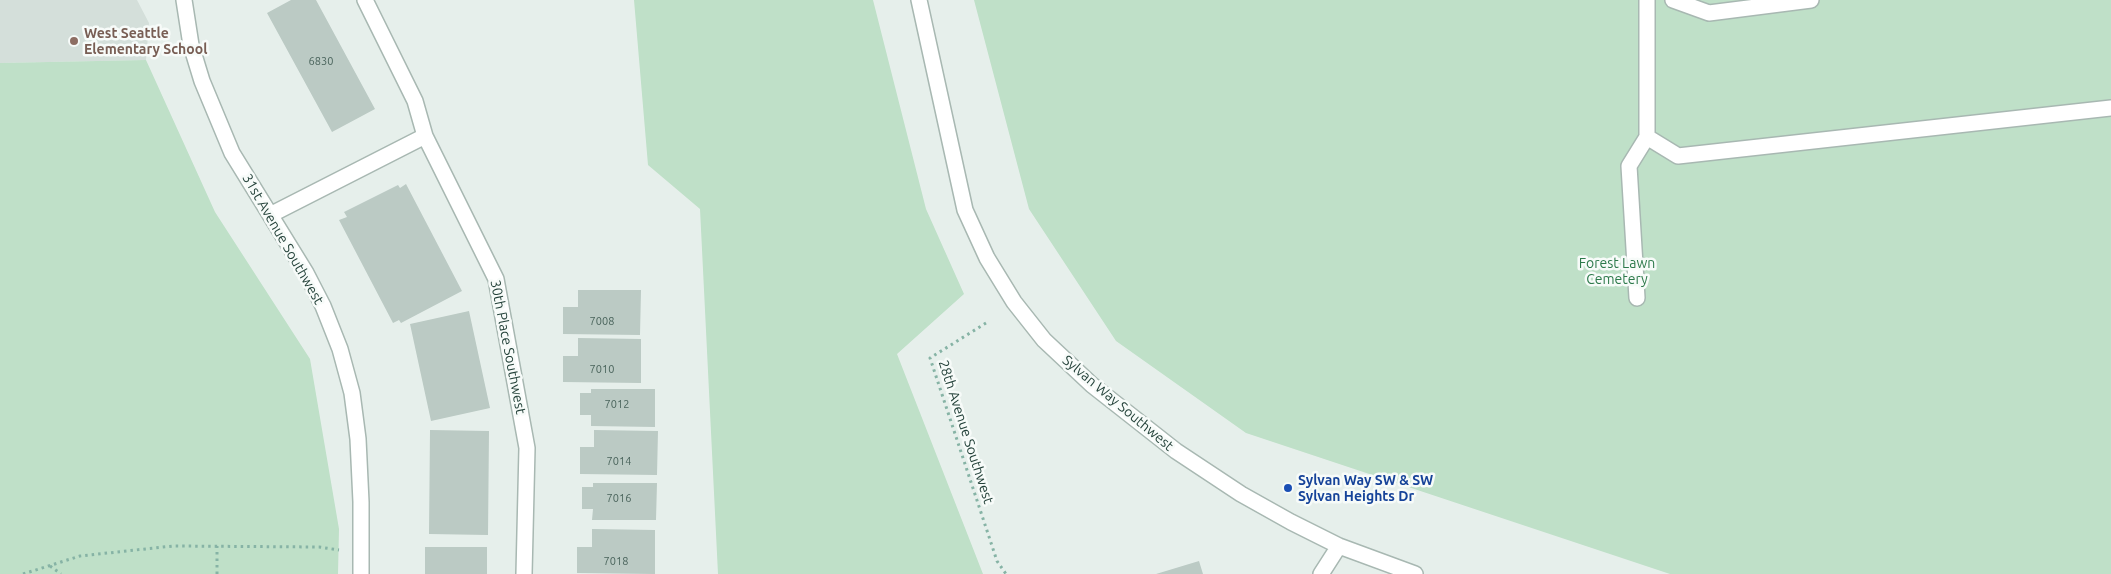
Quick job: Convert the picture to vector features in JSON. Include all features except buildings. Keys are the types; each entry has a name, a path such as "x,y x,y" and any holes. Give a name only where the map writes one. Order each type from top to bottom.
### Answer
{"street":[{"name":"31st Avenue Southwest","path":"184,0 191,45 202,81 232,153 306,273 323,306 340,349 352,393 358,440 361,502 361,574"},
{"name":"30th Place Southwest","path":"365,0 415,101 425,136 496,279 527,448 524,574"},
{"name":"Sylvan Way Southwest","path":"919,0 965,210 987,258 1014,302 1044,340 1092,385 1176,451 1241,494 1339,546 1415,574"},
{"path":"1637,298 1629,166 1647,137 1647,0"},
{"path":"1673,0 1709,13 1810,0"},
{"path":"1647,137 1678,156 2111,108"},
{"path":"270,215 425,136"},
{"path":"1321,574 1339,546"}],"path":[{"name":"28th Avenue Southwest","path":"986,323 930,358 997,561 1006,574"},
{"path":"23,574 80,556 120,550 173,546 319,547 343,550"},
{"path":"217,546 217,574"},
{"path":"50,566 61,574"}],"shaded area":[{"name":"West Seattle Elementary School","path":"0,0 137,0 149,23 146,60 0,63"}],"green space":[{"path":"634,0 873,0 926,209 964,294 897,354 983,574 718,574 700,209 648,165"},
{"name":"Forest Lawn Cemetery","path":"974,0 2111,0 2111,574 1670,574 1246,433 1116,341 1029,209"},
{"path":"146,60 215,212 310,359 339,529 338,574 0,574 0,63"}],"place":[{"name":"West Seattle Elementary School","path":"74,41"},
{"name":"Sylvan Way SW & SW Sylvan Heights Dr","path":"1288,488"}]}
